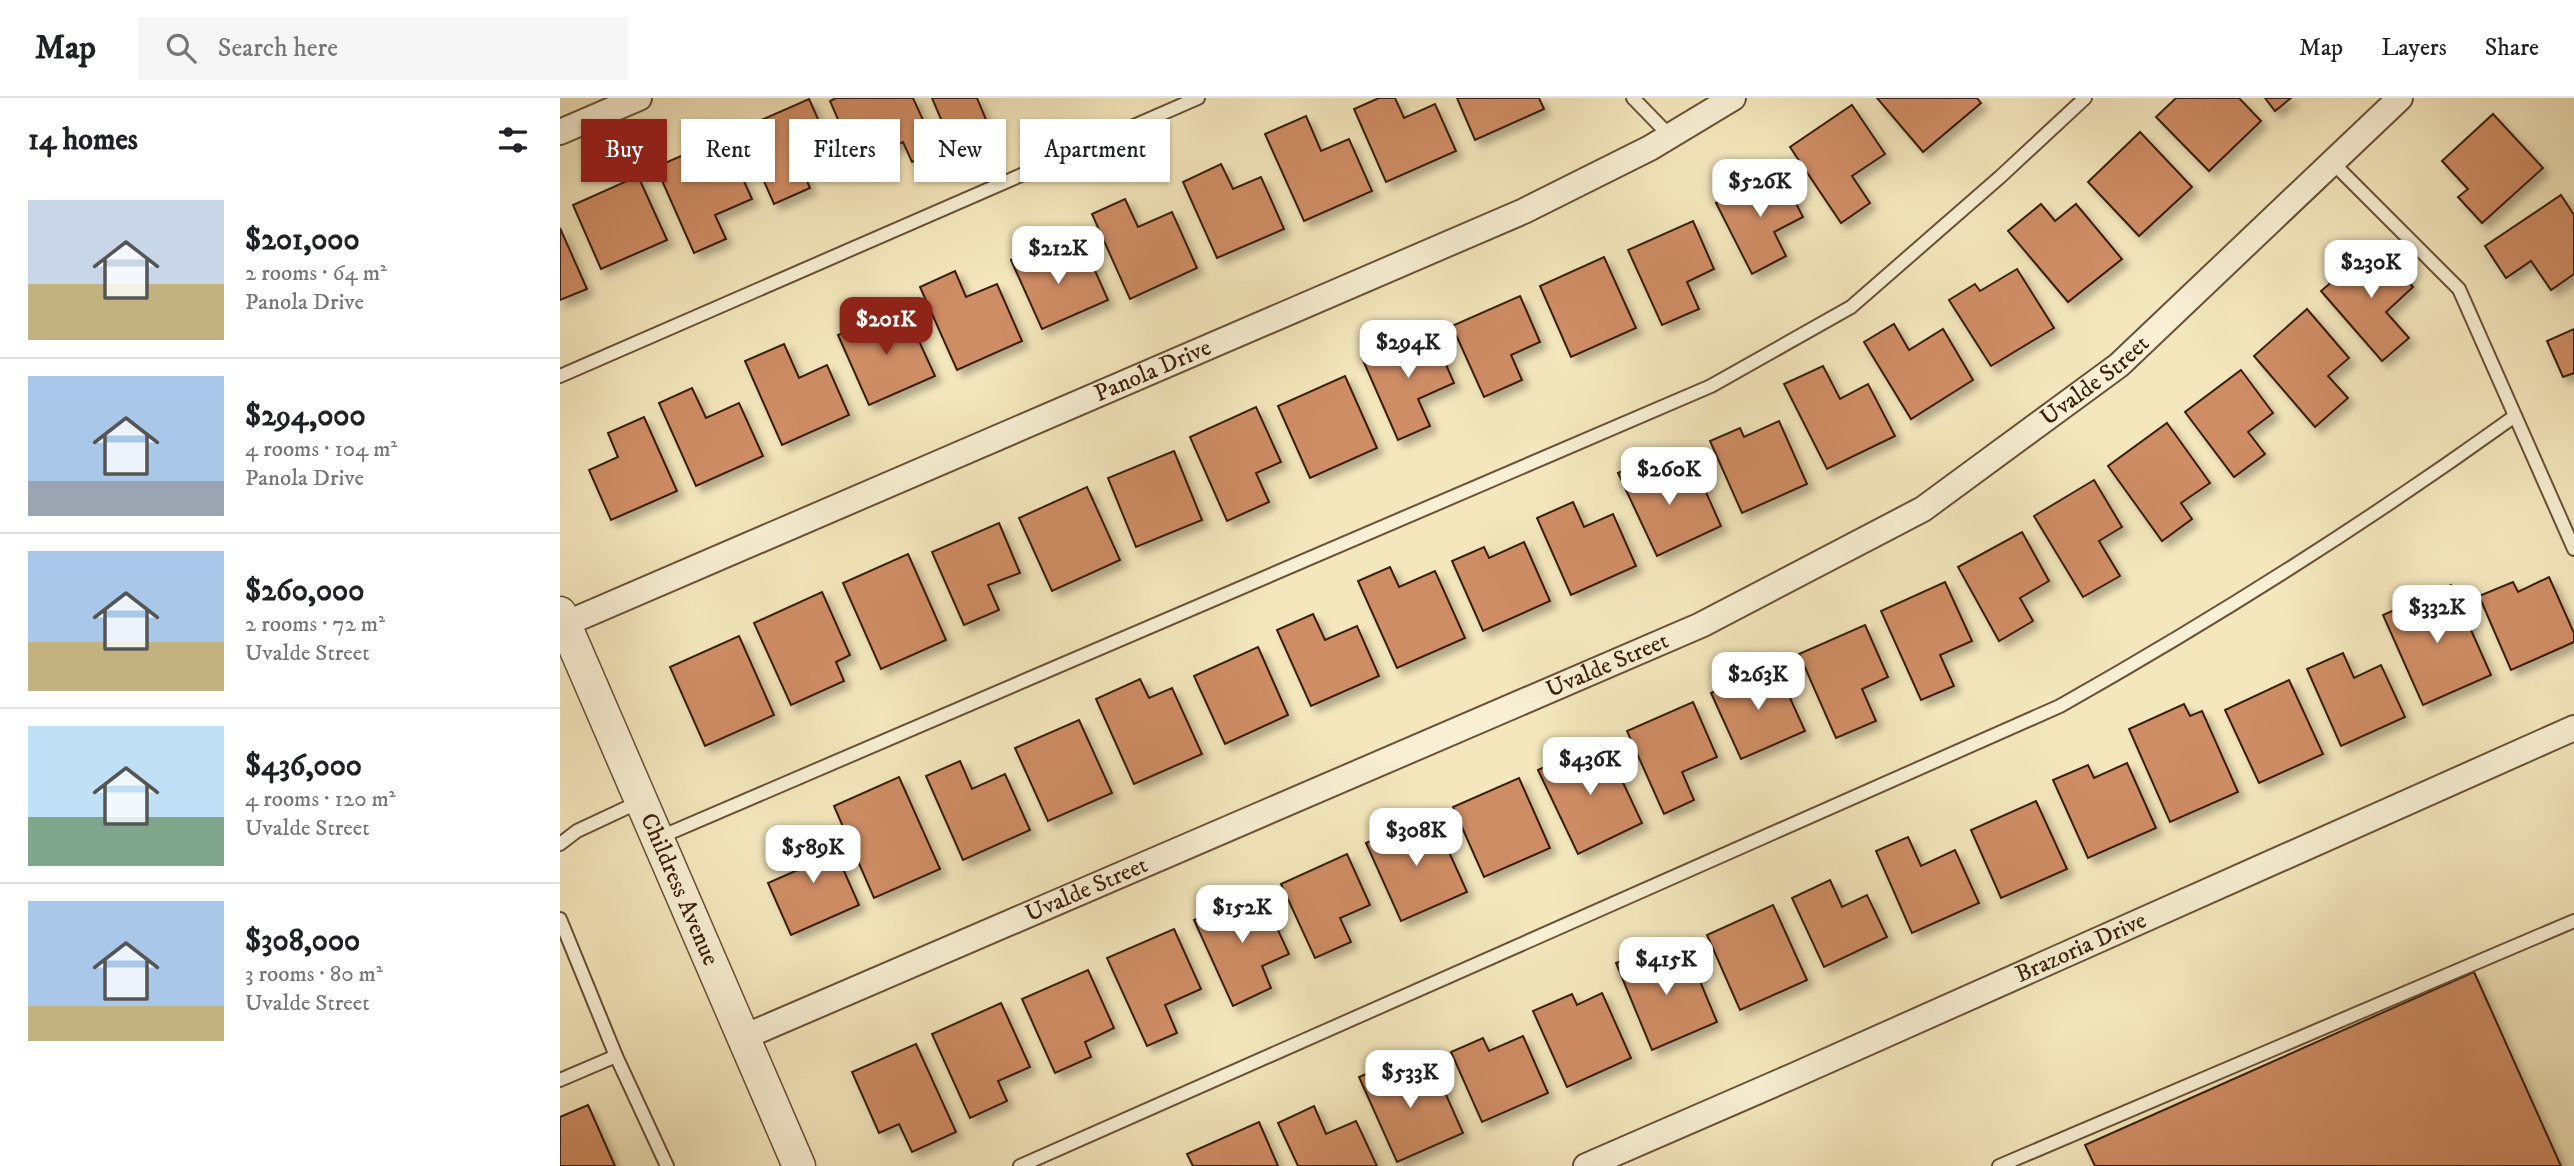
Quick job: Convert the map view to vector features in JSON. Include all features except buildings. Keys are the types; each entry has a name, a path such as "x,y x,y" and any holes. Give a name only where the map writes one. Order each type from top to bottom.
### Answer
{"street":[{"path":"560,132 639,98"},
{"name":"Panola Drive","path":"562,619 1524,211 1670,136 1733,98"},
{"name":"Uvalde Street","path":"744,1037 1701,625 1923,509 2119,365 2400,98"},
{"name":"Childress Avenue","path":"562,619 799,1166"},
{"name":"Brazoria Drive","path":"1586,1166 2574,728"}],"lane":[{"path":"560,376 1198,98"},
{"path":"1633,98 1670,136"},
{"path":"657,839 1711,386 1851,307 2000,177 2085,98"},
{"path":"2332,162 2459,289 2574,549"},
{"path":"1020,1166 2060,706 2144,659 2423,482 2515,416"},
{"path":"560,844 577,831 641,801"},
{"path":"560,919 616,1056 667,1166"},
{"path":"1999,1166 2574,921"},
{"path":"560,1080 616,1056"}]}
